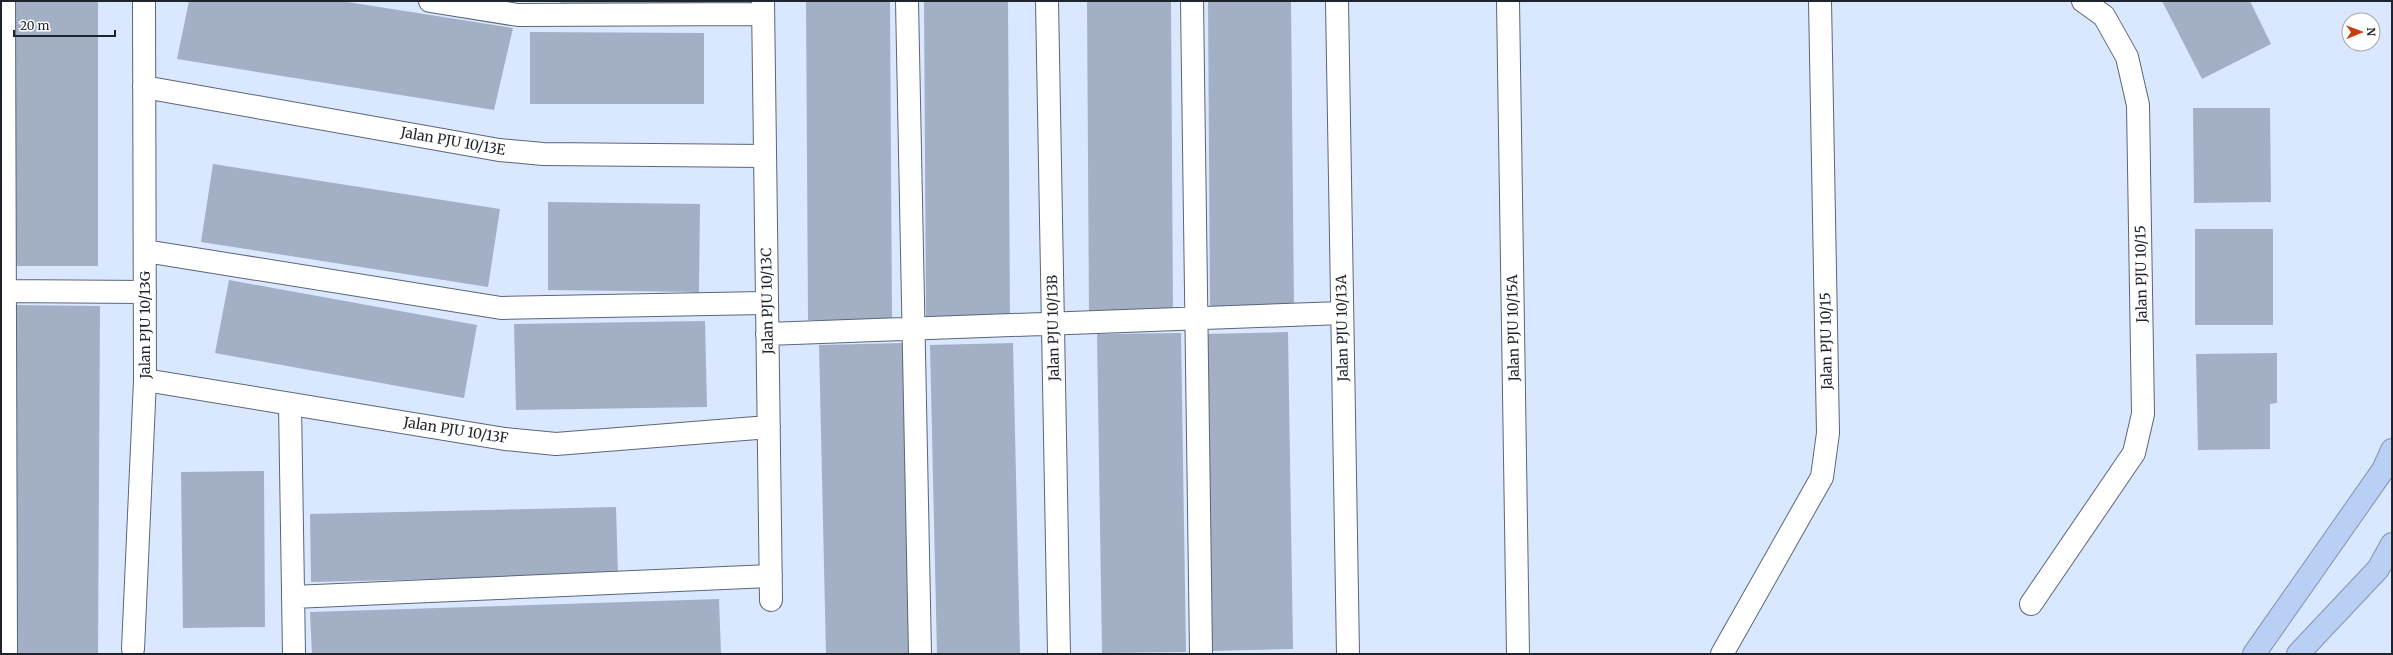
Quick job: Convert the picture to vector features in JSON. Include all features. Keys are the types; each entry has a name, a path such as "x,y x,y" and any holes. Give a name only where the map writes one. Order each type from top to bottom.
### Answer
{"highway":[{"path":"2254,654 2383,470 2392,450"},
{"path":"2298,654 2378,568 2392,544"}],"street":[{"path":"4,1 3,291 6,654"},
{"name":"Jalan PJU 10/13G","path":"133,649 145,380 144,1"},
{"path":"430,1 518,15 763,8"},
{"path":"907,1 920,654"},
{"name":"Jalan PJU 10/13B","path":"1047,1 1059,654"},
{"path":"1192,1 1201,654"},
{"name":"Jalan PJU 10/13A","path":"1337,1 1348,654"},
{"name":"Jalan PJU 10/15A","path":"1508,1 1518,654"},
{"name":"Jalan PJU 10/15","path":"1722,654 1822,477 1828,425 1820,1"},
{"name":"Jalan PJU 10/15","path":"2031,604 2134,453 2143,414 2138,105 2127,56 2104,16 2083,1"},
{"name":"Jalan PJU 10/13C","path":"763,8 771,600"},
{"name":"Jalan PJU 10/13E","path":"144,87 499,150 543,154 765,156"},
{"path":"145,251 501,308 767,304"},
{"path":"3,291 145,292"},
{"path":"767,334 1342,313"},
{"name":"Jalan PJU 10/13F","path":"145,380 505,439 556,444 769,427"},
{"path":"290,404 294,654"},
{"path":"293,597 771,576"}],"building":[{"path":"7,1 98,1 98,266 8,266"},
{"path":"189,1 341,1 513,28 494,110 177,59"},
{"path":"561,1 703,1 703,5 560,4"},
{"path":"806,1 890,1 892,320 808,320"},
{"path":"924,1 1008,1 1010,321 926,322"},
{"path":"1087,1 1171,1 1173,315 1089,315"},
{"path":"1208,1 1291,1 1294,308 1210,309"},
{"path":"2162,1 2250,1 2271,44 2202,79"},
{"path":"530,32 704,33 704,104 530,104"},
{"path":"2193,108 2270,108 2271,202 2194,203"},
{"path":"213,164 500,209 488,287 201,242"},
{"path":"548,202 700,204 699,292 548,290"},
{"path":"2195,229 2273,229 2273,325 2195,325"},
{"path":"229,280 477,325 464,398 215,353"},
{"path":"9,305 100,306 98,654 7,654"},
{"path":"705,321 707,407 516,410 514,324"},
{"path":"1288,332 1293,649 1210,651 1205,334"},
{"path":"1181,333 1186,652 1102,653 1097,334"},
{"path":"903,343 910,654 826,654 819,345"},
{"path":"1013,343 1020,654 937,654 930,345"},
{"path":"2277,353 2277,403 2270,404 2270,449 2198,450 2196,354"},
{"path":"264,471 265,627 183,628 181,472"},
{"path":"616,507 618,575 311,582 310,514"},
{"path":"719,599 721,654 312,654 310,612"}]}
